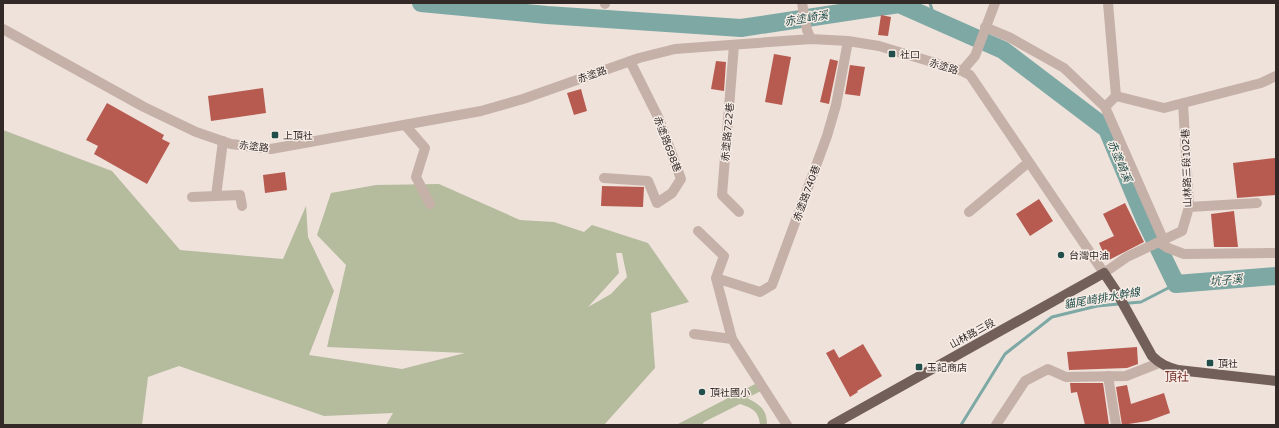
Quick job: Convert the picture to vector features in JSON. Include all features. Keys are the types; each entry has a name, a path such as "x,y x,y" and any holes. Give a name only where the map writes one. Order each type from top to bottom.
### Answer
{"main road":[{"path":"1104,273 1116,291 1152,356 1159,363 1178,370 1276,382"},
{"name":"山林路三段","path":"832,425 1104,273"}],"street":[{"path":"962,70 975,56 995,3"},
{"path":"1105,107 1116,96 1108,3"},
{"path":"803,4 809,35"},
{"name":"赤塗路","path":"3,29 144,107 196,132 231,144 271,149 481,111 523,99 630,61 675,50 734,45 809,35 879,46 962,70 970,76 1104,273"},
{"path":"985,29 1009,38 1064,68 1105,107 1161,241 1168,248 1184,254 1276,253"},
{"name":"赤塗路740巷","path":"716,278 760,292 772,285 834,111 848,41"},
{"name":"赤塗路722巷","path":"734,45 722,195 739,212"},
{"name":"赤塗路698巷","path":"604,178 648,181 657,203 672,193 681,179 658,119 630,61"},
{"path":"1116,96 1164,108 1261,83 1276,76"},
{"name":"山林路三段102巷","path":"1161,241 1182,231 1189,207 1183,103"},
{"path":"405,125 425,148 416,177 430,204"},
{"path":"216,196 223,141"},
{"path":"969,212 1029,162"},
{"path":"192,197 240,195 242,206"},
{"path":"1189,207 1257,203"},
{"path":"698,231 724,256 716,278 732,339 787,425"},
{"path":"1104,273 1127,257 1161,241"},
{"path":"694,334 732,339"},
{"path":"996,425 1025,381 1048,369 1066,377 1126,376 1159,363"},
{"path":"1108,376 1116,425"}],"green space":[{"path":"3,130 112,171 180,250 283,259 306,206 308,237 334,291 309,355 402,369 465,353 327,347 346,265 317,235 331,193 376,185 439,184 520,220 554,222 584,232 592,225 648,243 689,302 651,313 655,368 604,425 386,425 393,413 324,416 179,366 148,377 142,425 3,425","holes":["616,253 622,253 627,277 611,294 588,307 619,273"]},
{"path":"757,383 761,391 747,398 762,408 766,415 767,425 760,425 756,413 748,407 740,404 704,422 702,425 678,424"}],"building":[{"path":"881,15 891,17 888,36 878,35"},
{"path":"774,54 791,57 782,105 765,102"},
{"path":"830,59 838,61 829,104 820,102"},
{"path":"716,61 726,62 724,91 711,89"},
{"path":"850,65 865,67 860,96 845,94"},
{"path":"263,88 266,113 211,121 208,96"},
{"path":"581,89 587,111 574,115 567,93"},
{"path":"107,103 164,135 162,139 170,143 147,184 94,154 98,146 86,140"},
{"path":"1275,158 1276,195 1237,198 1233,163"},
{"path":"285,172 287,190 265,193 263,175"},
{"path":"602,186 644,187 643,207 601,206"},
{"path":"1039,199 1053,221 1030,236 1016,214"},
{"path":"1125,203 1144,242 1107,261 1099,243 1114,236 1103,214"},
{"path":"1234,211 1238,247 1214,247 1211,214"},
{"path":"863,344 882,376 850,397 826,353 834,349 839,358"},
{"path":"1137,347 1138,364 1127,368 1069,370 1067,352"},
{"path":"1070,383 1103,383 1109,425 1085,425 1077,392 1071,393"},
{"path":"1127,385 1131,404 1164,393 1170,413 1148,421 1122,425 1116,387"}],"waterway":[{"name":"赤塗崎溪","path":"421,3 547,15 741,28 899,4 1003,50 1107,129 1145,220 1176,284 1276,276"},
{"path":"930,3 935,20"},
{"name":"貓尾崎排水幹線","path":"961,425 1005,354 1052,317 1097,306 1141,302 1176,284"}],"place":[{"name":"社口","path":"892,54"},
{"name":"上頂社","path":"275,135"},
{"name":"台灣中油","path":"1061,255"},
{"name":"頂社","path":"1210,363"},
{"name":"玉記商店","path":"919,367"},
{"name":"頂社國小","path":"702,392"}],"district":[{"name":"頂社","path":"1177,377"}],"water label":[{"name":"坑子溪","path":"1226,280"}]}
